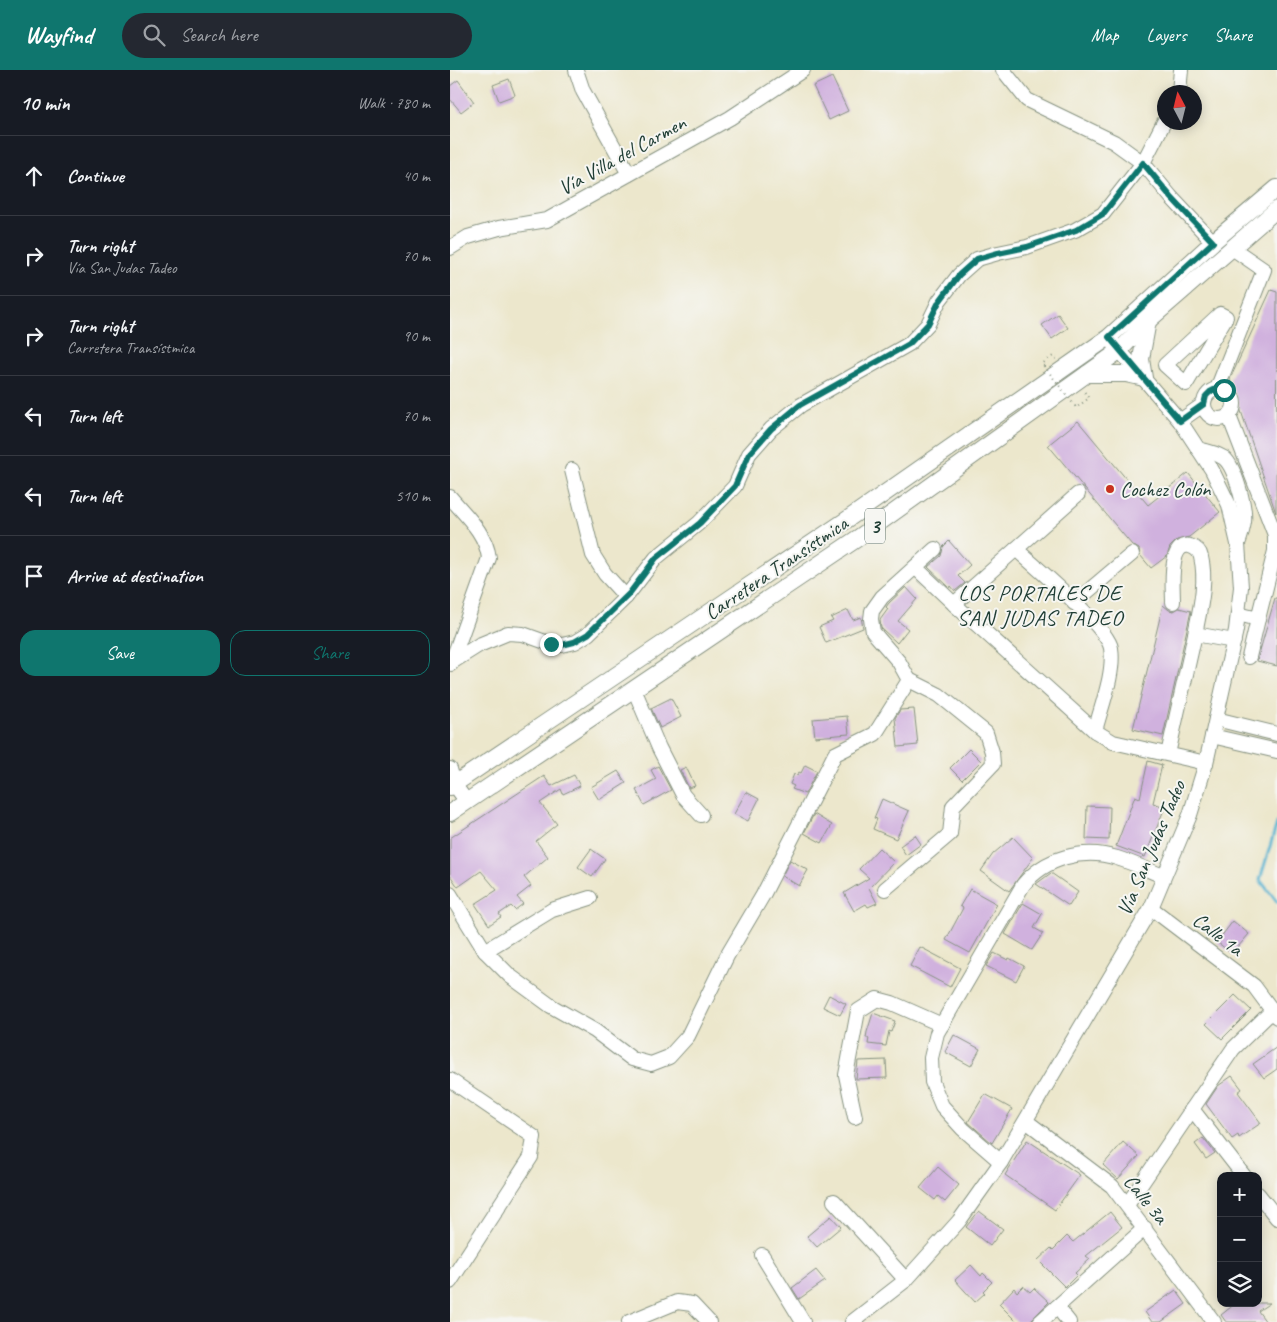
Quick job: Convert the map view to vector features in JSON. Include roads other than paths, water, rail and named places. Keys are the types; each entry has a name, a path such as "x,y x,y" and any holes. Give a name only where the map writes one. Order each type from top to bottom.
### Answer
{"main road":[{"name":"Carretera Transístmica","path":"451,780 845,521 1109,337 1213,242 1277,188"},
{"name":"Carretera Transístmica","path":"450,813 858,538 1088,374 1119,351 1148,321 1277,209"},
{"path":"1088,374 1126,374 1144,378 1141,359 1148,321"}],"street":[{"path":"576,70 583,91 629,174"},
{"name":"Vía Villa del Carmen","path":"450,248 468,237 500,228 547,220 730,118 802,70"},
{"path":"1003,70 1027,100 1114,142 1143,163 1171,197 1213,242"},
{"path":"1180,85 1181,70"},
{"path":"451,665 479,644 508,633 523,634 551,644 562,645 574,642 588,634 626,597 656,558 700,523 735,486 749,454 771,429 800,405 909,344 928,324 939,302 959,275 977,259 1027,247 1076,230 1103,214 1143,163 1160,130"},
{"path":"1180,421 1209,396 1224,390 1231,394 1234,401 1234,409 1229,416 1221,419 1213,418 1206,412 1209,396 1264,270 1232,248"},
{"path":"1209,396 1186,384 1165,365 1220,314 1242,324"},
{"path":"1186,384 1226,316"},
{"name":"Vía San Judas Tadeo","path":"852,1322 906,1280 959,1221 1026,1121 1151,908 1190,815 1206,763 1234,641 1242,587 1238,544 1229,504 1212,470 1180,421 1109,337"},
{"path":"1229,416 1275,536 1275,551 1249,657"},
{"path":"572,470 593,555 605,574 626,597"},
{"path":"954,604 1078,494"},
{"path":"450,497 483,536 488,547 489,558 451,665"},
{"path":"1168,754 1202,599 1201,554 1195,548 1188,546 1180,548 1174,559 1173,602"},
{"path":"885,889 950,834 952,806 993,764 992,752 986,733 939,695 909,680 899,662 873,632 872,611 882,597 935,549"},
{"path":"1016,550 1104,633 1111,647 1112,666 1095,731"},
{"path":"1074,603 1132,554"},
{"path":"915,567 1095,731 1113,742 1206,763"},
{"path":"1238,614 1258,618"},
{"path":"1195,634 1234,641"},
{"path":"450,894 485,951 510,976 551,1006 595,1031 632,1059 651,1064 669,1057 688,1036 728,956 764,895 835,754 875,734 909,680"},
{"path":"634,690 659,748 683,795 701,815"},
{"path":"1216,719 1277,734"},
{"path":"1212,736 1277,752"},
{"path":"451,780 467,802"},
{"path":"1000,1162 963,1129 942,1106 932,1082 931,1058 937,1033 1031,874 1044,866 1072,855 1098,854 1116,857 1164,876"},
{"path":"485,951 552,910 590,898"},
{"name":"Calle 1a","path":"1151,908 1254,986 1275,1015"},
{"path":"856,1117 846,1075 858,1011 877,999 892,1003 942,1025"},
{"path":"1127,1206 1233,1049 1275,1015"},
{"path":"450,1080 534,1136 531,1157 450,1282"},
{"path":"1192,1109 1241,1172"},
{"name":"Calle 3a","path":"1026,1121 1112,1186 1214,1322"},
{"path":"1262,1199 1277,1218"},
{"path":"834,1201 906,1280"},
{"path":"1040,1322 1145,1228"},
{"path":"762,1255 803,1322"},
{"path":"629,1322 677,1302 692,1304 709,1322"},
{"path":"1057,1307 1068,1322"}],"waterway":[{"path":"1277,823 1260,880 1277,902"}],"place":[{"name":"Cochez Colón","path":"1110,489"}],"district":[{"name":"LOS PORTALES DE SAN JUDAS TADEO","path":"1040,604"}]}
